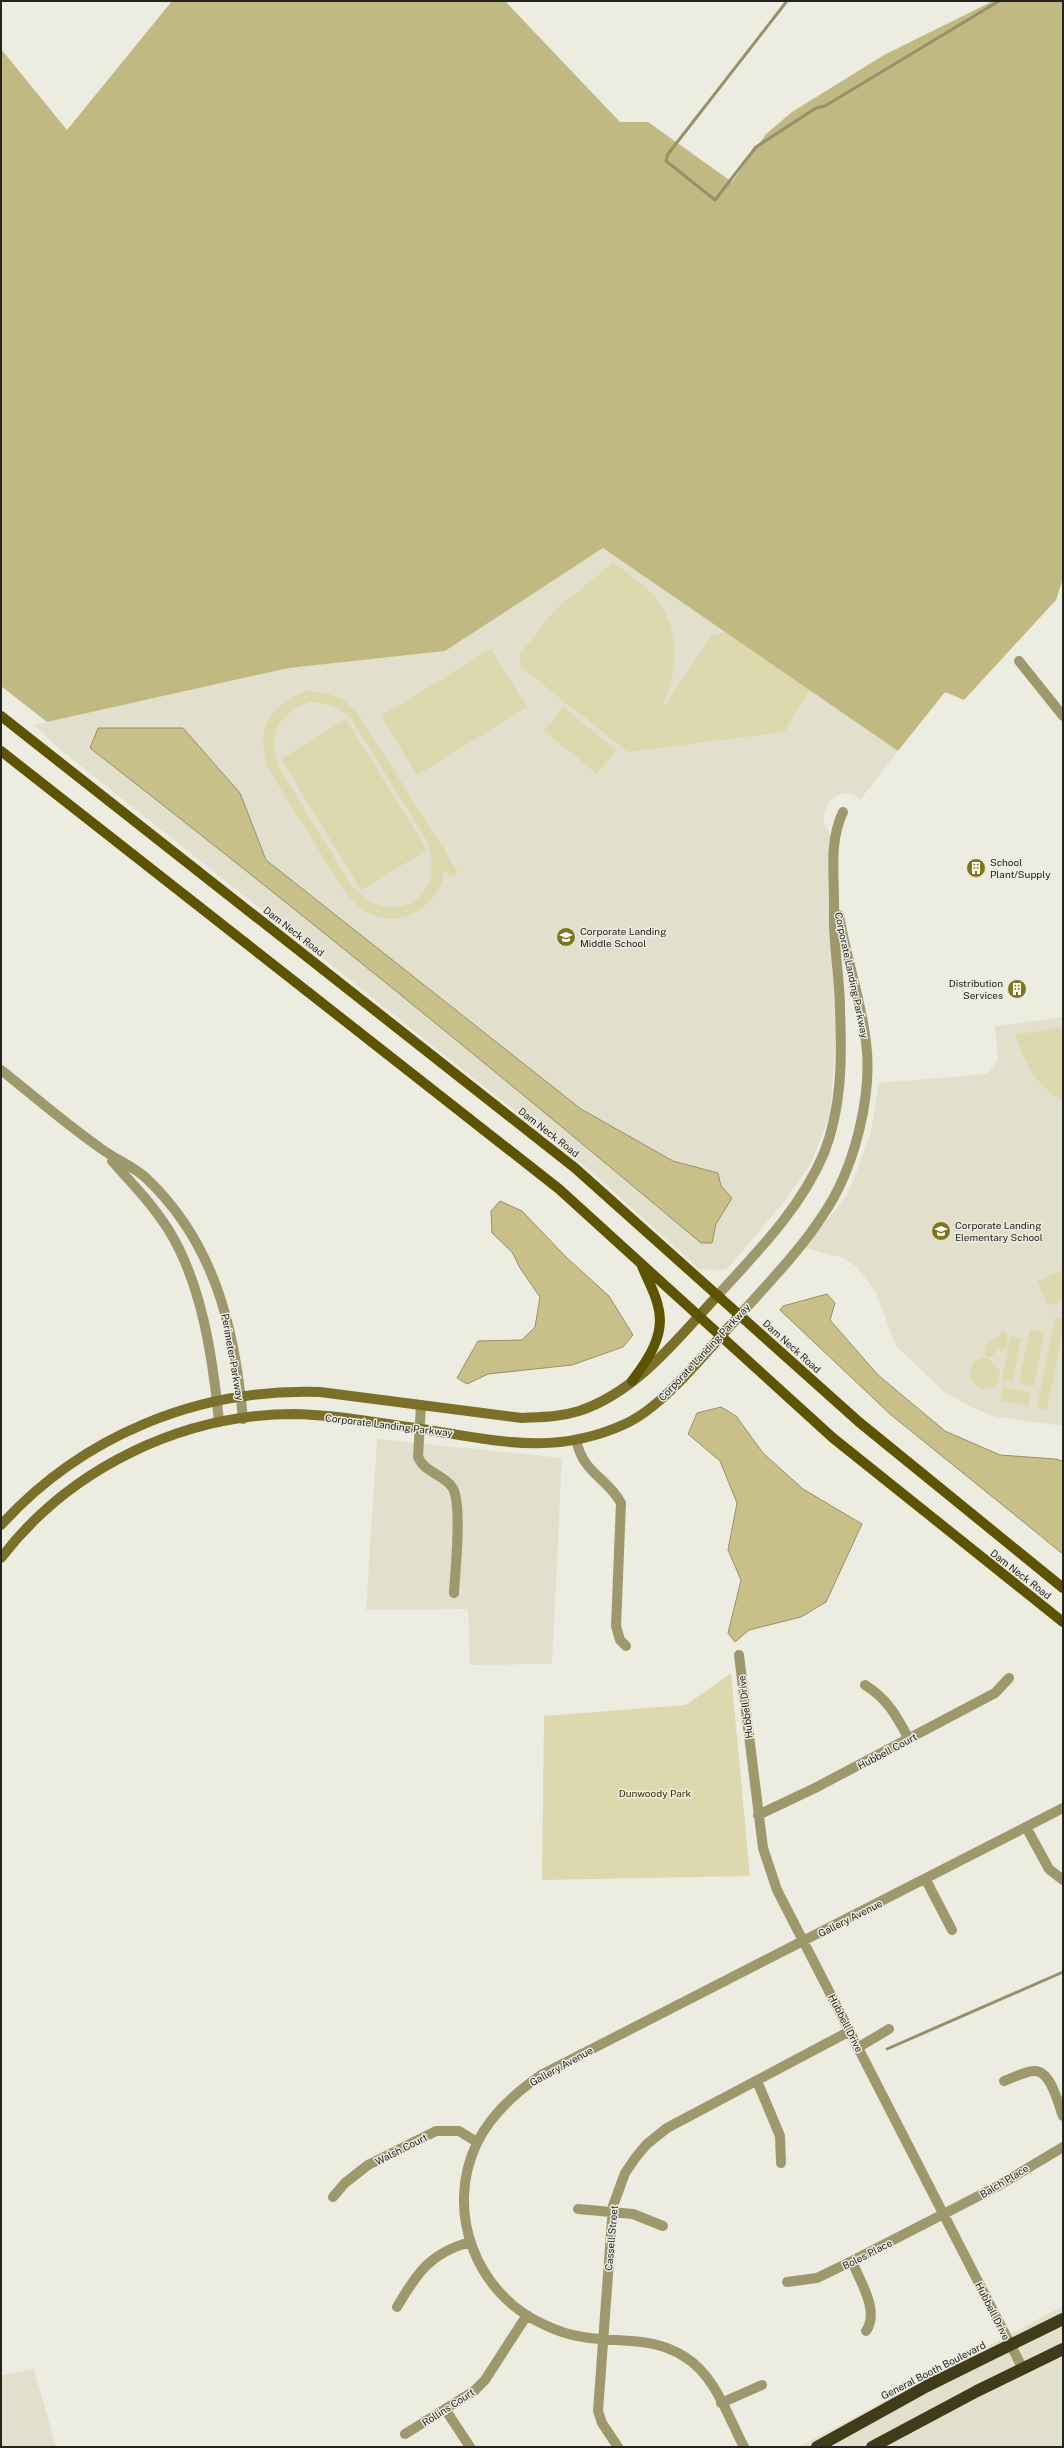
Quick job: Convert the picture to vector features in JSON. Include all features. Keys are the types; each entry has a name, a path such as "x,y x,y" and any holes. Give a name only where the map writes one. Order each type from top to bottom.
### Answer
{"highway":[{"name":"General Booth Boulevard","path":"817,2447 907,2396 1063,2319"},
{"path":"872,2447 1023,2368 1063,2349"}],"main road":[{"name":"Dam Neck Road","path":"1,716 575,1168 886,1445 1063,1588"},
{"name":"Dam Neck Road","path":"1,751 559,1189 870,1470 1063,1622"},
{"path":"632,1381 653,1350 660,1326 658,1306 641,1264"}],"street":[{"path":"1019,661 1063,716"},
{"name":"Corporate Landing Parkway","path":"1,1525 38,1489 87,1452 147,1422 217,1400 287,1391 320,1392 353,1394 421,1405 522,1418 547,1417 590,1407 632,1381 662,1355 780,1226 798,1201 824,1152 831,1129 841,1066 840,1008 834,929 835,843 839,821 843,812"},
{"name":"Corporate Landing Parkway","path":"1,1558 47,1508 91,1475 146,1445 172,1434 219,1422 296,1414 343,1418 510,1443 554,1443 576,1440 627,1424 645,1412 661,1399 740,1315 824,1215 842,1181 865,1101 868,1084 866,1041 835,892"},
{"name":"Perimeter Parkway","path":"1,1070 103,1150 144,1176 179,1215 197,1241 213,1273 224,1305 241,1396 243,1419"},
{"name":"Perimeter Parkway","path":"103,1150 150,1204 180,1251 203,1316 217,1400 219,1422"},
{"path":"421,1405 419,1460 428,1470 447,1481 456,1494 454,1593"},
{"path":"576,1440 579,1453 586,1465 621,1503 616,1626 620,1640 626,1646"},
{"name":"Hubbell Drive","path":"739,1655 758,1815 770,1872 943,2214 1023,2368"},
{"name":"Hubbell Court","path":"758,1815 909,1739 995,1693 1009,1678"},
{"path":"865,1685 884,1698 892,1708 909,1739"},
{"name":"Gallery Avenue","path":"744,2447 707,2377 687,2357 672,2349 645,2341 583,2337 562,2332 527,2315 495,2288 480,2264 470,2242 465,2216 465,2186 470,2159 478,2142 487,2126 510,2099 541,2075 926,1880 1063,1808"},
{"path":"1026,1828 1049,1869 1063,1880"},
{"path":"926,1880 952,1930"},
{"path":"859,2048 889,2029"},
{"name":"Cassell Street","path":"618,2447 602,2423 598,2411 612,2212 625,2173 636,2157 652,2140 667,2128 850,2031"},
{"path":"1004,2082 1031,2071 1040,2072 1047,2079 1063,2116"},
{"path":"757,2081 780,2136 780,2163"},
{"name":"Walsh Court","path":"333,2196 345,2183 368,2165 436,2131 459,2131 478,2142"},
{"name":"Balch Place","path":"943,2214 998,2186 1063,2147"},
{"path":"578,2209 612,2212 647,2218 664,2226"},
{"name":"Boles Place","path":"787,2282 817,2278 943,2214"},
{"path":"397,2307 413,2279 429,2262 441,2254 470,2242"},
{"path":"852,2261 871,2308 871,2322 866,2331"},
{"name":"Rollins Court","path":"405,2434 466,2397 485,2380 527,2315"},
{"path":"721,2403 762,2385"},
{"path":"445,2409 470,2447"}],"shaded area":[{"path":"172,1 505,1 620,122 648,122 732,182 766,134 792,112 884,55 993,1 1063,1 1063,578 1056,600 964,700 945,692 898,751 603,548 445,651 289,668 47,722 1,686 1,49 67,130"},
{"name":"Corporate Landing Middle School","path":"603,548 898,751 860,800 853,794 844,793 835,797 828,803 824,813 824,822 831,836 828,873 838,1002 830,1116 810,1165 783,1203 733,1262 726,1269 720,1270 699,1269 593,1173 57,747 34,725 289,668 445,651"},
{"path":"98,728 183,728 240,793 266,860 581,1109 673,1161 718,1173 721,1186 732,1198 716,1224 712,1243 701,1243 398,992 90,748"},
{"name":"Corporate Landing Elementary School","path":"1063,1017 1063,1426 997,1417 973,1408 944,1392 896,1346 876,1293 857,1267 843,1258 805,1248 848,1194 871,1132 879,1083 987,1074 998,1060 995,1026"},
{"path":"500,1201 522,1211 566,1257 609,1296 633,1335 623,1347 572,1365 488,1374 467,1384 457,1378 478,1341 522,1340 535,1327 540,1297 520,1268 512,1252 492,1233 491,1211"},
{"path":"827,1294 835,1303 830,1320 878,1375 945,1431 1000,1455 1055,1459 1063,1461 1063,1554 890,1414 780,1310 783,1306"},
{"path":"721,1407 736,1416 763,1453 803,1489 862,1524 826,1602 801,1617 749,1630 735,1642 728,1633 741,1580 728,1550 737,1503 720,1461 688,1434 697,1413"},
{"path":"377,1439 562,1458 552,1664 470,1665 468,1609 366,1610"},
{"path":"1063,2306 1063,2447 799,2447"},
{"path":"34,2369 56,2447 1,2447 1,2375"}],"green space":[{"path":"613,563 643,585 664,610 670,624 674,640 674,658 672,678 662,710 712,635 725,632 810,690 784,732 628,752 521,667 520,654 555,610"},
{"path":"491,649 527,707 417,775 381,716"},
{"path":"306,691 321,692 346,702 357,712 458,872 450,877 446,871 443,873 441,884 429,902 410,915 389,919 378,917 364,910 346,894 269,770 263,743 264,732 274,712 282,704","holes":["310,702 333,706 352,720 427,841 431,861 430,878 423,892 413,902 400,907 384,907 369,901 353,888 278,766 274,744 278,726 283,719 299,707"]},
{"path":"563,707 616,750 597,774 544,731"},
{"path":"346,719 427,850 361,890 281,759"},
{"path":"1063,1027 1063,1100 1045,1088 1032,1073 1015,1035"},
{"path":"1061,1271 1063,1299 1048,1306 1037,1281"},
{"path":"1055,1317 1063,1318 1063,1327 1047,1410 1037,1408"},
{"path":"1030,1329 1044,1332 1034,1386 1019,1383"},
{"path":"1002,1330 1008,1335 1006,1348 1002,1351 997,1349 991,1357 987,1356 985,1354 986,1343 999,1336"},
{"path":"1010,1336 1021,1339 1013,1382 1002,1380"},
{"path":"980,1357 988,1358 1000,1371 998,1385 992,1388 987,1387 982,1390 970,1378 973,1363"},
{"path":"1003,1387 1031,1393 1028,1406 1001,1401"},
{"name":"Dunwoody Park","path":"731,1673 750,1876 542,1880 544,1716 686,1705"}],"waterway":[{"path":"787,1 668,154 666,161 715,200 756,147 816,108 825,106 999,1"},
{"path":"887,2049 1063,1972"}],"place":[{"name":"School Plant/Supply","path":"976,868"},
{"name":"Corporate Landing Middle School","path":"566,937"},
{"name":"Distribution Services","path":"1017,989"},
{"name":"Corporate Landing Elementary School","path":"941,1231"}]}
